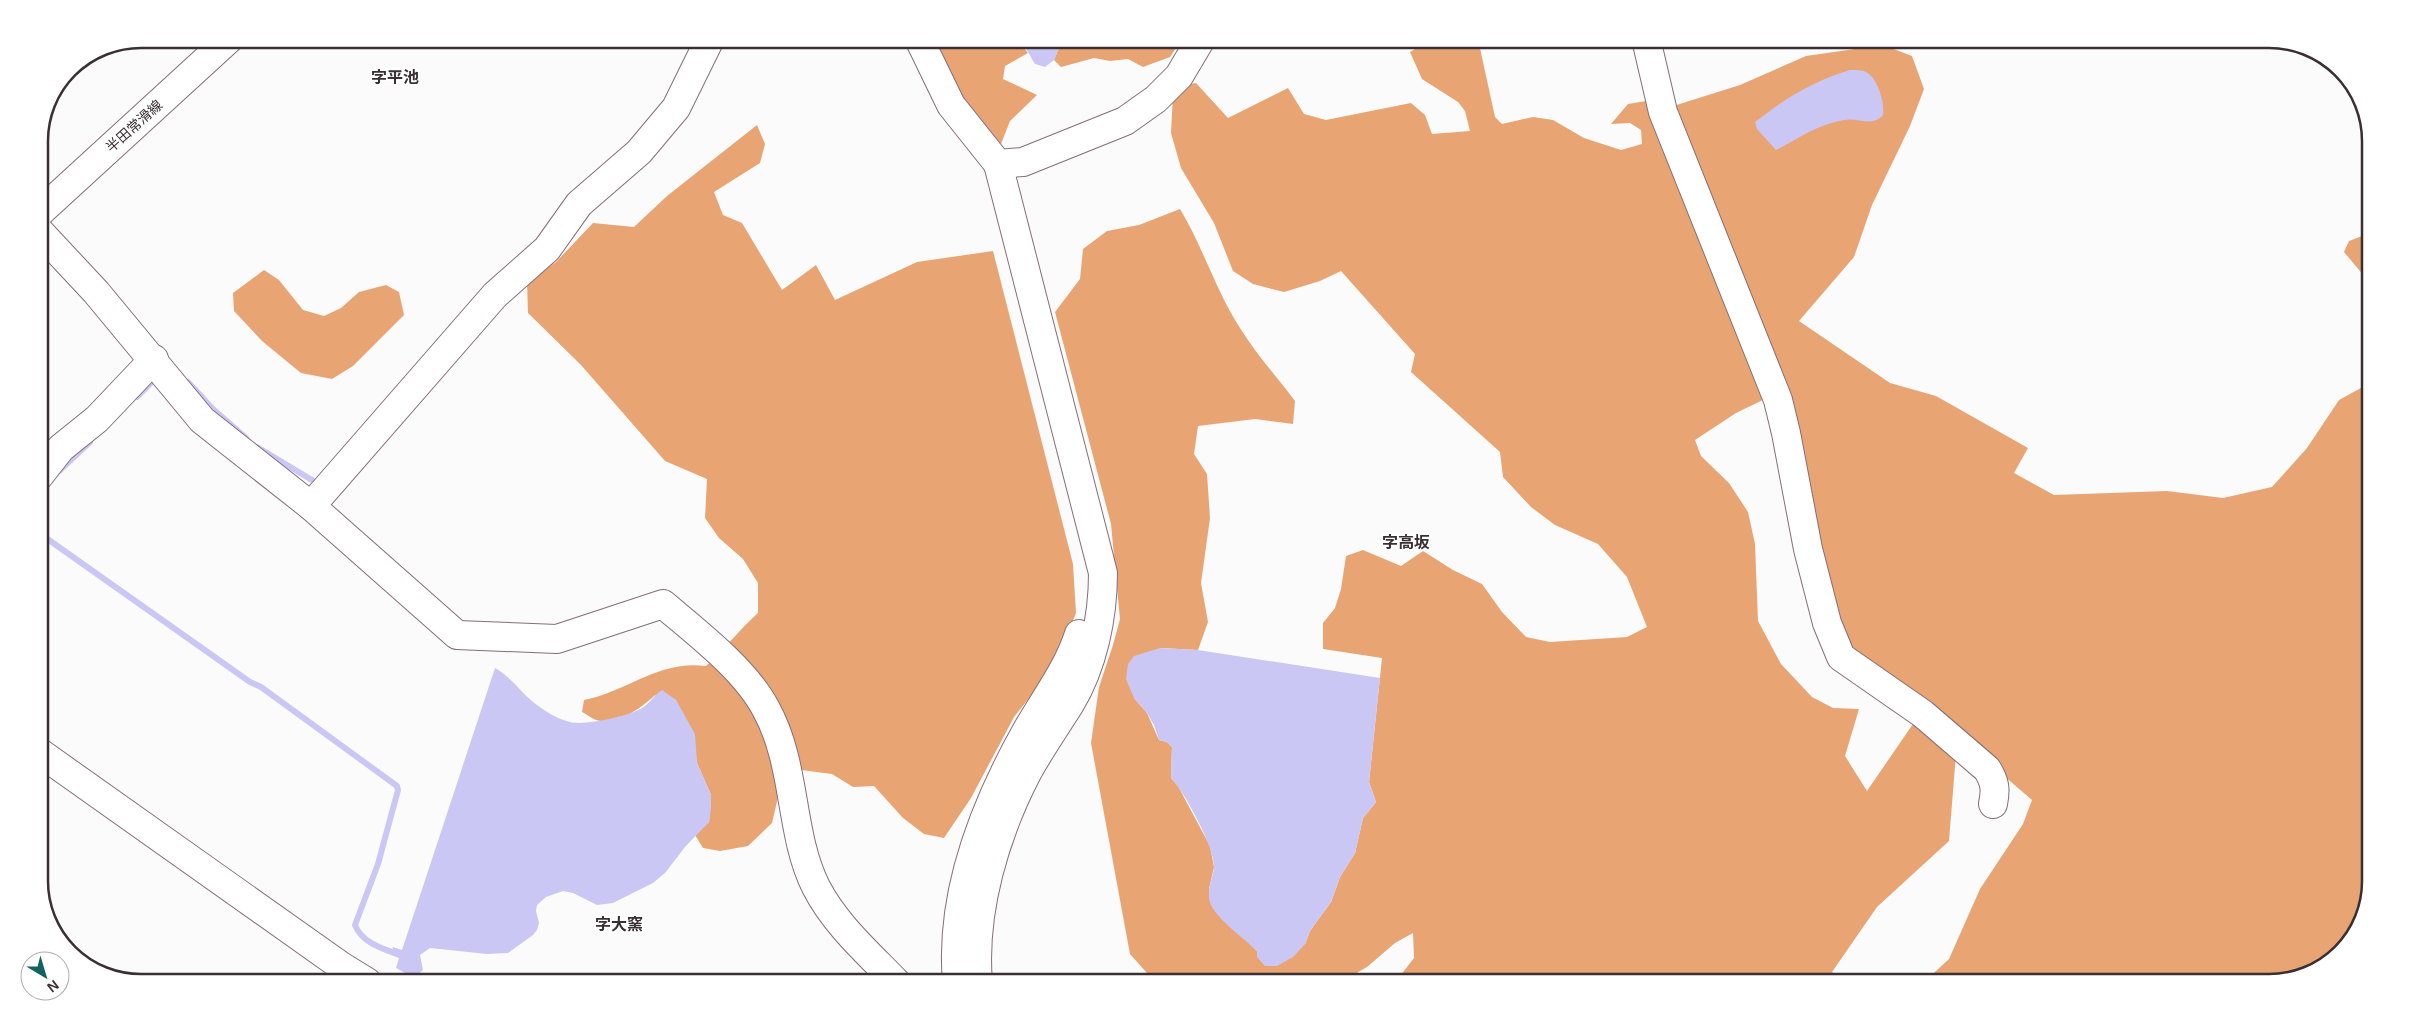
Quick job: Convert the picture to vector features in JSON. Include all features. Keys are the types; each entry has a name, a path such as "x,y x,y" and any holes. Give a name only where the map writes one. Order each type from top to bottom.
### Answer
{"street":[{"name":"半田常滑線","path":"48,205 219,48"},
{"path":"311,506 495,295 547,249 579,204 640,152 676,108 707,48"},
{"path":"923,48 951,105 998,164 1095,543 1088,569 1080,631 1048,716 1011,784 967,872 960,902 966,971"},
{"path":"998,164 1023,162 1125,121 1156,99 1179,76 1196,48"},
{"path":"1648,48 1662,112 1778,400 1808,548 1827,623 1842,657 1855,669 1923,714 1987,770 1994,780 1996,791 1992,804"},
{"path":"48,241 154,359 202,420 311,506 457,635 557,639 663,604 734,668 767,710 790,774 802,843 816,886 840,924 888,974"},
{"path":"48,465 61,448 97,419 154,359"},
{"path":"48,758 354,974"}],"shaded area":[{"path":"934,48 1024,48 1028,53 1005,66 1003,79 1037,95 1010,121 1001,144 981,130 961,101"},
{"path":"1025,48 1059,48 1054,60 1045,67 1035,64"},
{"path":"1059,48 1176,48 1170,57 1143,67 1128,59 1110,61 1094,58 1061,67 1054,60"},
{"path":"1417,48 1480,48 1495,117 1502,124 1533,117 1553,120 1584,138 1621,150 1642,144 1641,130 1630,123 1611,124 1628,104 1646,101 1654,111 1769,397 1736,413 1695,440 1701,456 1729,483 1748,512 1755,544 1758,621 1781,664 1812,697 1833,708 1859,709 1845,756 1867,791 1915,721 1956,754 1949,841 1877,907 1832,972 1835,974 1402,974 1414,958 1413,933 1395,943 1367,967 1355,974 1148,974 1130,954 1091,743 1099,687 1120,619 1111,524 1055,312 1080,279 1083,249 1107,231 1139,225 1180,209 1196,238 1231,314 1253,347 1295,401 1293,424 1255,419 1198,426 1194,454 1207,474 1210,518 1201,583 1208,622 1198,650 1160,648 1134,698 1147,713 1159,740 1167,742 1172,747 1171,778 1178,786 1210,846 1214,867 1209,889 1246,940 1257,951 1257,957 1305,944 1310,931 1331,902 1340,877 1355,853 1363,818 1376,802 1369,782 1382,658 1323,649 1323,623 1335,608 1341,589 1346,556 1363,550 1401,566 1423,551 1453,570 1482,584 1502,612 1526,637 1550,642 1627,637 1647,627 1627,577 1598,544 1555,525 1531,507 1503,477 1500,452 1411,372 1415,354 1341,271 1320,281 1284,292 1253,284 1233,271 1214,223 1181,168 1171,133 1173,94 1183,85 1196,83 1228,118 1288,88 1304,114 1326,120 1411,103 1425,115 1432,134 1470,131 1465,111 1458,102 1422,79 1410,52"},
{"path":"1862,48 1891,48 1912,56 1924,89 1910,126 1872,205 1854,257 1799,321 1890,383 1936,396 2028,448 2014,473 2054,495 2167,491 2223,498 2272,487 2307,448 2339,400 2361,388 2361,893 2357,911 2339,942 2330,951 2310,964 2287,972 2269,974 1933,974 1949,959 1980,889 2023,824 2032,800 1989,763 1844,653 1808,512 1667,108 1740,85 1806,56"},
{"path":"1850,70 1864,71 1870,75 1877,85 1883,104 1883,115 1878,119 1869,122 1849,119 1835,122 1817,128 1776,150 1757,129 1755,122 1789,98 1824,79"},
{"path":"757,125 765,144 760,163 714,192 723,215 742,223 782,290 816,265 835,300 917,262 993,251 1073,564 1076,613 1056,664 1014,717 971,798 944,838 924,834 903,818 874,786 853,787 832,774 801,770 779,793 772,823 748,846 720,851 703,848 695,835 709,822 711,795 697,763 695,749 655,695 628,715 612,720 596,720 582,712 584,700 600,696 644,677 689,665 706,666 758,613 758,583 743,559 719,538 705,518 707,479 665,461 581,365 528,313 527,282 556,262 593,223 634,227 667,196"},
{"path":"2361,236 2361,272 2344,252 2349,241"},
{"path":"264,270 279,280 303,310 324,316 341,308 359,292 386,285 399,292 404,315 353,366 332,379 301,373 262,341 234,311 233,293"},
{"path":"1160,648 1198,650 1380,678 1369,782 1376,802 1363,818 1355,853 1340,877 1331,902 1310,931 1305,944 1293,957 1277,966 1265,966 1257,957 1257,951 1214,911 1209,900 1214,867 1213,858 1198,820 1184,795 1171,778 1172,747 1167,742 1159,740 1154,725 1147,713 1134,698 1126,679 1128,664 1134,656"},
{"path":"495,668 537,705 555,716 570,722 586,723 636,711 662,690 676,700 695,734 697,763 711,795 711,808 709,822 685,847 665,873 653,883 613,903 597,905 573,893 563,891 546,897 537,905 536,911 539,923 537,930 508,953 487,954 430,948 420,955 423,970 418,974 407,974 396,968 399,958 391,954 393,947 402,950"}],"waterway":[{"path":"137,397 158,376"},
{"path":"188,382 213,409 246,438"},
{"path":"59,471 90,442"},
{"path":"257,447 312,480"},
{"path":"48,539 250,682 261,687 397,786 398,790 378,864 355,925 368,941 380,948 400,955"}],"district":[{"name":"字平池","path":"395,77"},
{"name":"字高坂","path":"1406,542"},
{"name":"字大窯","path":"619,924"}]}
